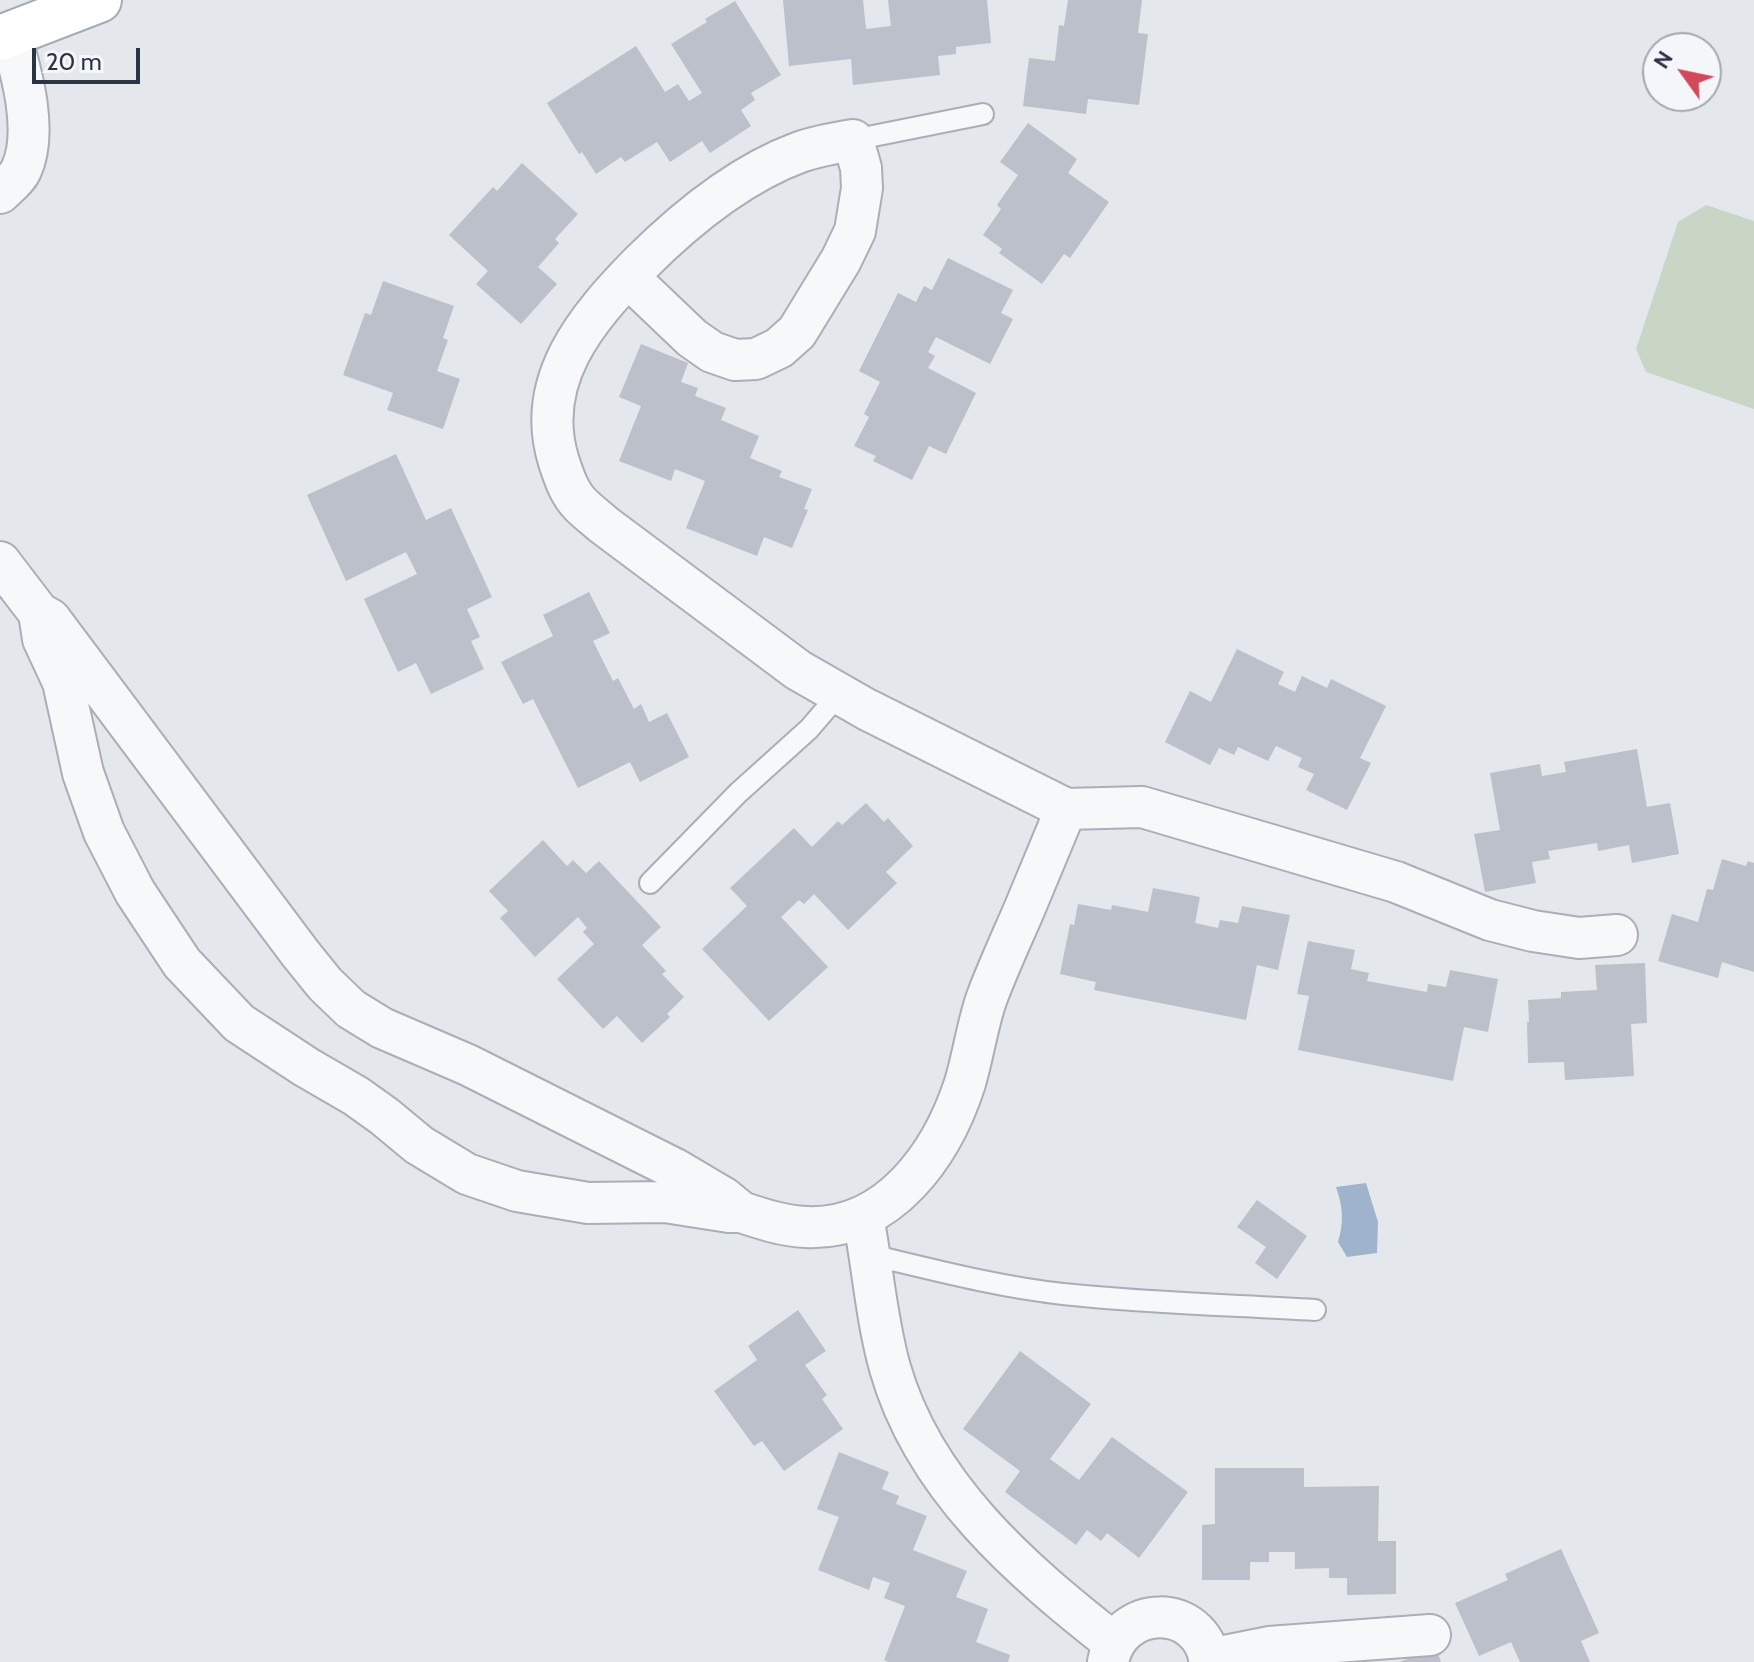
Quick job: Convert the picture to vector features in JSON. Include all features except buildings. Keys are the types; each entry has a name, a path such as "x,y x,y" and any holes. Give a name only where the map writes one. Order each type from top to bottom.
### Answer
{"main road":[{"path":"5,35 99,0"}],"street":[{"path":"0,193 20,173 29,148 26,89 5,35"},
{"path":"628,277 692,338 712,352 745,360 756,359 779,348 797,332 855,231 862,188 861,168 853,140 799,153 732,188 665,239 628,277 595,312 575,341 553,397 551,428 557,454 566,483 579,504 798,670 839,694 1066,809 1142,807 1396,882 1490,920 1579,938 1617,935"},
{"path":"0,562 39,613 50,619 300,953 351,1009 382,1028 468,1065 675,1169 724,1198 741,1212"},
{"path":"39,613 43,639 63,682 83,773 104,832 135,892 182,963 239,1023 356,1096 419,1145 467,1174 517,1191 588,1203 665,1202 741,1212 776,1224 807,1228 835,1225 867,1236"},
{"path":"1066,809 989,992 965,1082 952,1116 910,1183 886,1204 867,1236 881,1333 907,1414 943,1478 968,1510 1111,1652 1124,1630 1139,1621 1155,1617 1171,1618 1187,1624 1200,1636 1209,1660 1269,1647 1430,1635"}],"lane":[{"path":"853,140 983,114"},
{"path":"650,883 738,793 809,729 839,694"},
{"path":"867,1236 958,1275 1060,1293 1315,1310"}],"green space":[{"path":"1706,205 1754,221 1754,409 1646,372 1636,349 1678,222"}],"water":[{"path":"1366,1183 1378,1222 1377,1253 1347,1257 1338,1242 1342,1214 1336,1187"}]}
